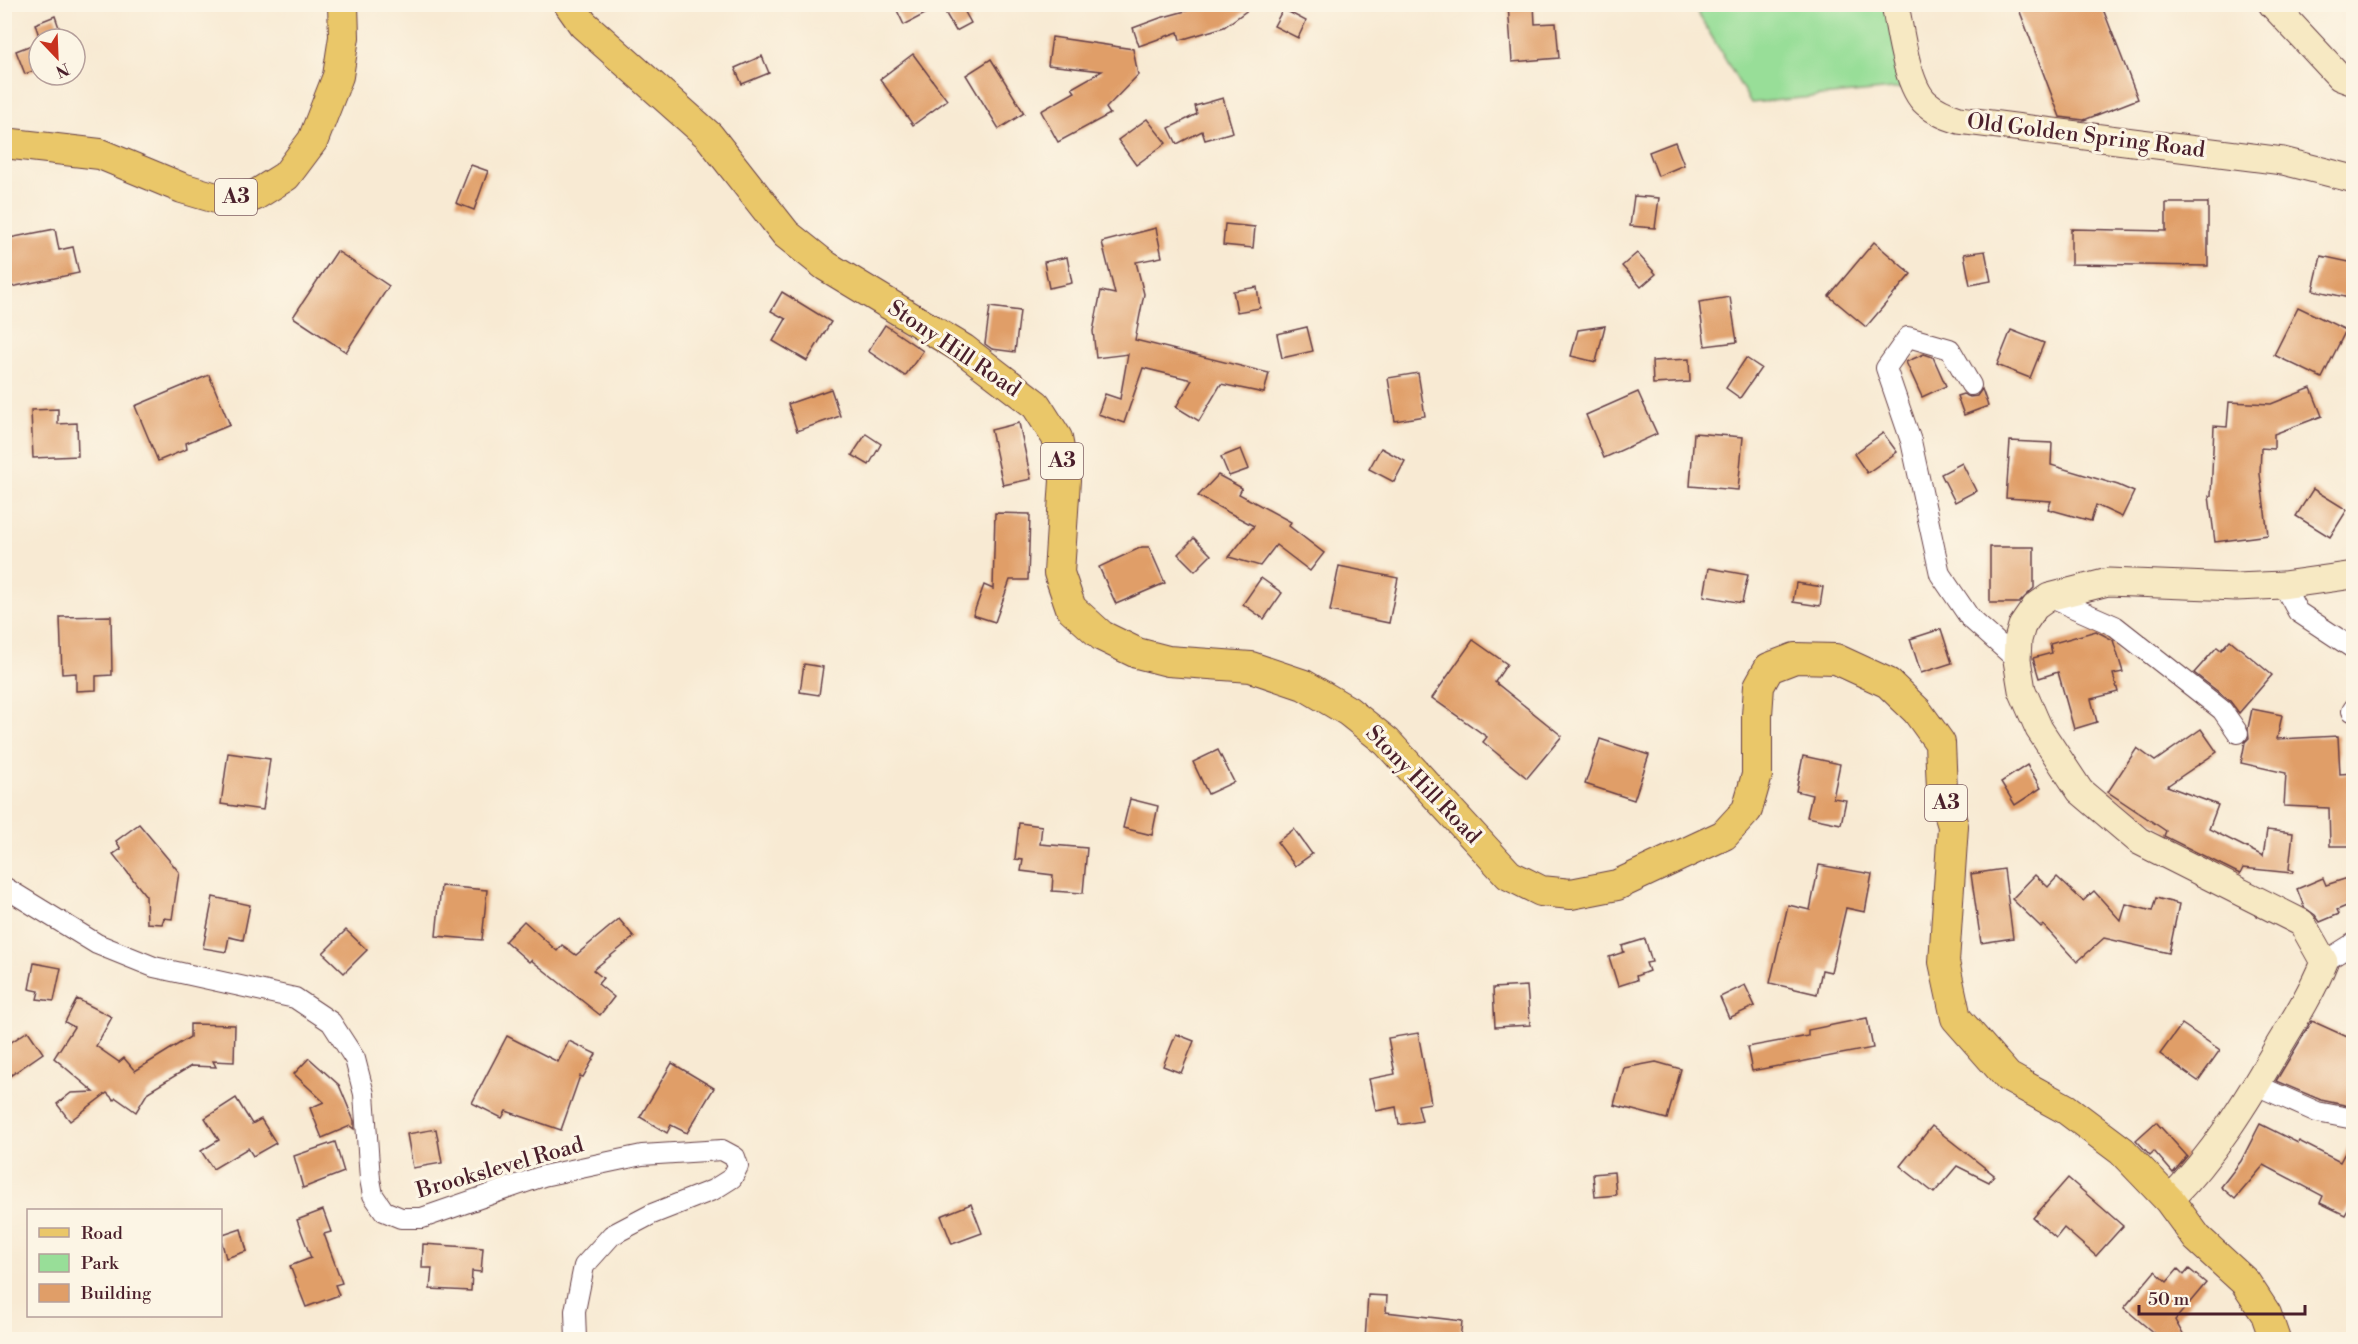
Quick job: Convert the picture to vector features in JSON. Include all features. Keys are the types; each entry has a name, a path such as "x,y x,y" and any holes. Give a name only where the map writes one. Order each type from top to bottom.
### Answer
{"main road":[{"name":"A3","path":"4,143 100,154 182,188 216,198 254,196 286,176 312,140 338,76 344,38 342,4"},
{"name":"Stony Hill Road","path":"569,4 583,24 709,136 786,234 826,266 963,349 1036,405 1057,438 1065,480 1059,573 1071,608 1102,636 1137,653 1168,662 1251,668 1304,685 1348,711 1387,742 1509,875 1541,891 1571,894 1617,885 1724,835 1747,810 1757,775 1759,686 1769,668 1795,658 1836,659 1888,683 1917,711 1940,743 1942,790 1953,826 1944,962 1956,1018 2008,1077 2066,1109 2122,1151 2169,1200"},
{"name":"Old Golden Spring Road","path":"1895,4 1913,87 1924,102 1942,114 1959,120 2283,161 2354,179"},
{"path":"2272,4 2340,76 2354,82"},
{"path":"2169,1200 2195,1174 2256,1085 2314,986 2324,962 2302,923 2139,841 2080,791 2039,729 2022,690 2017,660 2018,640 2022,626 2035,607 2049,597 2108,582 2236,587 2283,585 2354,575"},
{"name":"A3","path":"2169,1200 2197,1238 2245,1282 2266,1314 2275,1340"}],"street":[{"path":"1971,385 1950,349 1908,337 1886,368 1911,441 1940,574 1970,618 2017,660"},
{"path":"2283,585 2298,612 2354,649"},
{"path":"2049,597 2115,626 2222,710 2238,733"},
{"name":"Brookslevel Road","path":"4,887 106,947 154,967 295,998 331,1022 355,1059 364,1094 373,1195 384,1210 401,1218 422,1218 543,1176 642,1155 722,1150 735,1157 738,1166 732,1178 713,1190 652,1214 612,1235 585,1266 575,1311 576,1340"},
{"path":"2324,962 2354,943"},
{"path":"2256,1085 2317,1112 2354,1119"}],"green space":[{"path":"1693,5 1895,5 1913,87 1751,103"}],"building":[{"path":"894,4 944,4 904,25"},
{"path":"1211,4 1256,4 1224,27 1180,40 1178,32 1139,46 1133,28"},
{"path":"1508,4 1534,4 1535,24 1556,23 1559,58 1512,62"},
{"path":"2017,4 2101,4 2138,99 2084,120 2060,117"},
{"path":"961,5 971,23 956,31 946,14"},
{"path":"1283,9 1306,21 1298,38 1274,26"},
{"path":"55,16 59,27 36,27 35,24"},
{"path":"1052,37 1133,49 1138,75 1106,108 1110,114 1058,142 1041,111 1075,92 1072,88 1102,71 1048,65"},
{"path":"27,47 27,73 25,74 16,51"},
{"path":"913,54 947,100 913,125 880,79"},
{"path":"762,56 769,73 742,84 735,68"},
{"path":"991,59 1024,113 999,129 966,75"},
{"path":"1223,98 1233,132 1205,140 1202,131 1177,144 1169,128 1197,114 1195,106"},
{"path":"1147,119 1166,143 1136,165 1118,140"},
{"path":"1675,142 1684,165 1658,176 1649,152"},
{"path":"471,165 488,171 474,210 456,203"},
{"path":"1634,196 1659,198 1655,228 1630,226"},
{"path":"2166,203 2208,203 2208,266 2071,264 2071,229 2166,231"},
{"path":"1225,224 1255,227 1253,248 1223,245"},
{"path":"1156,228 1162,257 1136,262 1144,294 1135,340 1269,373 1264,393 1221,384 1199,421 1176,407 1192,380 1143,368 1124,423 1098,414 1105,394 1120,399 1128,354 1096,358 1093,331 1101,291 1115,294 1102,242"},
{"path":"55,229 59,250 73,247 79,273 6,288 4,239"},
{"path":"1874,242 1911,274 1866,327 1829,296"},
{"path":"337,251 389,286 346,352 293,317"},
{"path":"1985,251 1991,281 1970,285 1964,254"},
{"path":"1637,253 1656,274 1641,287 1622,266"},
{"path":"2321,256 2354,263 2354,299 2313,290"},
{"path":"1067,257 1072,283 1049,288 1044,262"},
{"path":"1257,287 1260,308 1237,312 1233,291"},
{"path":"782,292 831,322 807,361 773,341 786,319 771,311"},
{"path":"1730,297 1737,342 1705,346 1699,302"},
{"path":"990,307 1020,311 1015,352 992,349 985,344"},
{"path":"2298,307 2346,330 2322,378 2274,355"},
{"path":"885,325 923,351 905,376 868,351"},
{"path":"1605,326 1596,362 1571,356 1578,330"},
{"path":"1307,327 1313,351 1282,358 1277,334"},
{"path":"2011,330 2044,343 2030,378 1997,365"},
{"path":"1924,354 1933,357 1946,386 1922,397 1906,362"},
{"path":"1746,358 1761,368 1740,398 1726,388"},
{"path":"1689,359 1690,382 1653,384 1652,361"},
{"path":"1418,373 1425,416 1395,421 1388,378"},
{"path":"209,375 230,425 186,443 187,449 158,461 135,406"},
{"path":"2311,388 2322,416 2274,434 2274,449 2261,448 2260,474 2268,535 2215,542 2209,496 2211,496 2214,426 2227,427 2229,402 2271,404"},
{"path":"831,389 840,416 797,431 788,404"},
{"path":"1982,389 1988,406 1964,415 1957,396 1963,394 1970,397 1977,396"},
{"path":"1638,392 1657,434 1604,458 1586,415"},
{"path":"58,409 58,424 77,423 78,456 33,458 31,410"},
{"path":"1019,423 1031,479 1003,485 991,430"},
{"path":"1694,433 1743,437 1738,490 1690,486"},
{"path":"1883,433 1897,452 1867,473 1854,454"},
{"path":"866,434 881,444 869,465 852,455"},
{"path":"2010,441 2052,443 2051,465 2134,492 2122,517 2096,505 2091,521 2048,509 2051,501 2006,498"},
{"path":"1381,448 1405,461 1394,482 1369,469"},
{"path":"1241,449 1249,469 1229,476 1221,457"},
{"path":"1962,463 1976,491 1955,502 1941,474"},
{"path":"1218,475 1242,488 1239,494 1291,522 1289,526 1324,553 1310,571 1276,545 1260,566 1229,557 1254,526 1198,496"},
{"path":"2313,489 2347,510 2330,537 2296,516"},
{"path":"995,513 1030,514 1028,580 1010,580 995,622 973,615 984,585 993,589"},
{"path":"1194,538 1211,555 1195,571 1178,554"},
{"path":"1142,547 1149,547 1165,583 1116,604 1099,567"},
{"path":"1990,547 2034,547 2034,588 2019,603 1990,603"},
{"path":"1339,566 1398,578 1389,623 1330,611"},
{"path":"1709,568 1748,575 1742,603 1704,596"},
{"path":"1261,578 1282,593 1264,619 1243,604"},
{"path":"1796,583 1823,587 1820,606 1793,602"},
{"path":"111,616 112,675 96,676 96,690 76,691 76,673 62,674 60,617"},
{"path":"1941,629 1952,663 1921,673 1910,639"},
{"path":"2096,631 2113,640 2123,672 2113,674 2118,692 2091,699 2097,722 2074,729 2058,672 2039,678 2033,658 2052,653 2050,644"},
{"path":"1473,640 1507,664 1495,682 1562,736 1527,778 1483,742 1487,737 1432,698"},
{"path":"2230,640 2272,675 2239,713 2230,701 2194,673 2217,647 2221,650"},
{"path":"804,664 823,667 819,695 800,692"},
{"path":"2252,709 2282,715 2277,739 2338,736 2340,774 2353,773 2354,800 2348,801 2350,846 2330,846 2329,808 2284,806 2286,773 2241,763 2245,742 2249,738 2248,728"},
{"path":"2201,729 2217,752 2167,786 2218,805 2209,829 2263,856 2267,830 2293,833 2289,869 2293,871 2292,873 2243,868 2240,874 2164,836 2166,831 2108,792 2137,748 2155,761"},
{"path":"1600,739 1649,755 1634,800 1585,784"},
{"path":"1218,750 1234,782 1208,794 1193,762"},
{"path":"228,753 270,759 263,810 221,804"},
{"path":"1803,756 1840,764 1833,798 1846,800 1841,824 1807,817 1812,795 1796,791"},
{"path":"2027,765 2041,788 2015,805 2001,782"},
{"path":"1130,799 1158,806 1152,835 1123,828"},
{"path":"1019,823 1042,826 1040,844 1087,848 1083,893 1052,891 1053,875 1021,871 1023,860 1015,859"},
{"path":"139,824 179,872 172,919 164,918 162,924 147,923 146,896 113,854 121,849 116,841"},
{"path":"1294,829 1312,854 1295,866 1277,842"},
{"path":"1819,865 1872,874 1865,912 1846,908 1831,972 1822,970 1817,994 1770,983 1788,905 1810,910"},
{"path":"2004,869 2013,938 1981,943 1971,874"},
{"path":"2035,875 2048,887 2057,877 2083,901 2094,891 2121,921 2126,904 2152,911 2156,898 2179,904 2169,953 2104,938 2077,962 2043,925 2041,927 2012,899"},
{"path":"2354,876 2354,903 2337,910 2339,914 2320,922 2304,907 2297,889 2323,878 2326,885"},
{"path":"441,886 487,890 482,940 436,936"},
{"path":"213,897 250,905 243,940 229,937 226,952 203,948"},
{"path":"619,919 634,937 593,970 603,978 598,984 614,997 600,1015 531,960 529,962 505,941 524,921 557,951 562,945 576,955"},
{"path":"346,930 367,950 344,973 323,953"},
{"path":"1645,939 1652,962 1646,963 1649,971 1636,976 1637,980 1618,986 1609,957 1624,952 1622,946"},
{"path":"34,963 61,968 54,1001 37,999 39,991 29,989"},
{"path":"1745,985 1755,1006 1729,1018 1720,997"},
{"path":"1527,986 1530,1025 1495,1027 1493,988"},
{"path":"77,999 112,1017 96,1046 119,1062 124,1058 135,1071 190,1037 190,1024 235,1025 234,1062 213,1061 216,1067 191,1066 148,1092 136,1112 116,1098 114,1100 107,1093 70,1121 57,1104 71,1093 94,1092 54,1058 74,1027 65,1022"},
{"path":"1867,1018 1873,1048 1752,1071 1747,1047 1808,1036 1808,1030"},
{"path":"2312,1021 2354,1040 2354,1107 2321,1100 2276,1081"},
{"path":"2182,1024 2220,1050 2198,1081 2160,1054"},
{"path":"28,1031 43,1053 4,1080 4,1047"},
{"path":"1418,1033 1431,1103 1418,1105 1422,1121 1399,1125 1396,1107 1376,1111 1369,1079 1395,1074 1388,1038"},
{"path":"1176,1034 1194,1041 1181,1073 1163,1066"},
{"path":"507,1036 558,1062 569,1041 596,1054 583,1077 580,1076 561,1130 506,1111 502,1118 472,1103"},
{"path":"309,1058 339,1085 354,1121 354,1129 350,1126 322,1138 310,1108 324,1102 294,1074"},
{"path":"1656,1062 1681,1069 1667,1119 1614,1105 1624,1068"},
{"path":"672,1063 714,1088 687,1133 671,1125 667,1133 640,1117"},
{"path":"236,1098 252,1124 261,1119 276,1143 253,1156 248,1148 213,1169 201,1151 219,1140 205,1118"},
{"path":"2156,1122 2187,1156 2173,1173 2154,1151 2150,1155 2136,1140"},
{"path":"2260,1124 2340,1162 2354,1136 2354,1199 2345,1215 2320,1203 2323,1196 2264,1165 2235,1199 2221,1187 2241,1161"},
{"path":"1932,1126 1994,1175 1989,1182 1957,1166 1934,1193 1900,1166"},
{"path":"436,1129 442,1163 413,1168 407,1134"},
{"path":"335,1142 344,1172 303,1188 294,1156"},
{"path":"1614,1172 1616,1195 1595,1197 1593,1174"},
{"path":"2068,1178 2123,1226 2096,1256 2064,1228 2056,1238 2033,1218"},
{"path":"971,1204 982,1233 952,1244 941,1216"},
{"path":"323,1210 331,1232 324,1234 342,1283 335,1285 339,1295 306,1307 290,1266 311,1258 297,1220"},
{"path":"241,1229 247,1251 226,1258 222,1235"},
{"path":"423,1244 483,1248 481,1272 472,1271 471,1291 430,1289 432,1268 422,1268"},
{"path":"2178,1269 2184,1275 2189,1269 2206,1283 2175,1320 2186,1340 2162,1340 2124,1308 2155,1271 2167,1282"},
{"path":"1368,1295 1387,1296 1386,1312 1462,1321 1460,1340 1365,1340"}]}
